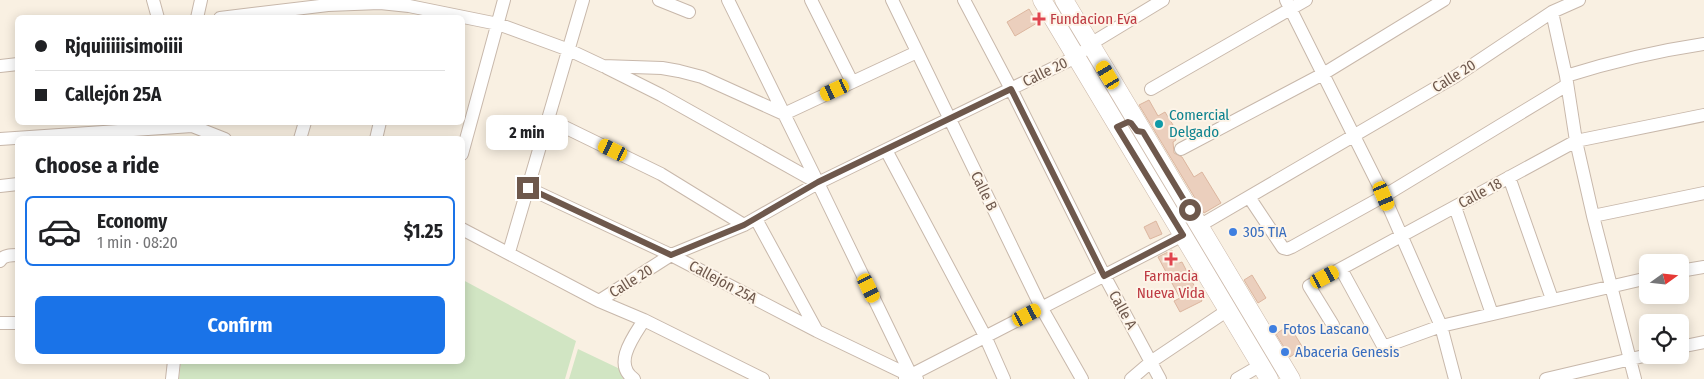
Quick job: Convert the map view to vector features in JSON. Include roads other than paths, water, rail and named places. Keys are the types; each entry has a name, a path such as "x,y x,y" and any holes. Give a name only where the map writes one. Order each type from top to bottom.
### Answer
{"street":[{"path":"153,0 157,15"},
{"path":"198,15 201,0"},
{"path":"256,13 259,0"},
{"path":"465,143 504,0"},
{"path":"509,252 583,0"},
{"path":"659,0 690,12"},
{"path":"728,0 818,182 910,378 985,336 1183,235"},
{"path":"811,0 852,82"},
{"name":"Calle B","path":"892,0 1042,308 1082,379"},
{"name":"Calle A","path":"964,0 1011,89 1104,276 1152,360 1160,379"},
{"path":"1064,0 1074,17 1094,43 1143,132 1291,379"},
{"name":"Calle 20","path":"599,301 671,255 744,225 818,182 1076,57 1094,43 1162,0"},
{"path":"1151,89 1288,4 1306,0"},
{"path":"1181,149 1323,74 1444,0"},
{"path":"1043,1 1056,10 1063,22 1074,17"},
{"path":"1043,1 1264,372 1237,379"},
{"name":"Calle 20","path":"1199,226 1456,76 1552,12 1573,1"},
{"path":"242,15 328,2 380,3 448,15"},
{"path":"1288,4 1384,196 1441,326 1455,379"},
{"path":"1552,12 1576,141 1593,216 1636,379"},
{"path":"465,18 498,24 569,50 669,100 818,182"},
{"path":"1249,197 1279,243 1283,248 1287,249 1384,196 1566,81 1597,66 1664,50 1704,44"},
{"path":"603,66 662,68 702,77 784,114 916,52"},
{"path":"0,66 15,64"},
{"name":"Calle 18","path":"1333,325 1309,286 1576,141 1704,116"},
{"path":"548,119 661,174 744,225"},
{"path":"1117,127 1128,122 1137,131 1143,132"},
{"path":"58,136 192,129 215,136"},
{"path":"0,139 15,138"},
{"path":"886,150 985,336 1004,379"},
{"path":"1509,177 1552,300"},
{"path":"0,186 15,184"},
{"name":"Callejón 25A","path":"528,188 671,255 910,378"},
{"path":"1593,216 1704,193"},
{"path":"1455,207 1492,314"},
{"path":"756,219 817,331"},
{"path":"465,230 599,301 644,320 763,379"},
{"path":"0,261 2,258 15,255"},
{"path":"1689,269 1704,266"},
{"path":"1341,269 1382,344 1390,345 1441,326 1639,280"},
{"path":"1131,379 1152,360 1228,310"},
{"path":"634,379 630,376 624,364 626,349 644,320"},
{"path":"0,323 15,323"},
{"path":"1689,345 1704,342"},
{"path":"1546,379 1639,357"},
{"path":"172,379 174,364"}],"place":[{"name":"Fundacion Eva","path":"1039,19"},
{"name":"Comercial Delgado","path":"1159,124"},
{"name":"305 TIA","path":"1233,232"},
{"name":"Farmacia Nueva Vida","path":"1171,259"},
{"name":"Fotos Lascano","path":"1273,329"},
{"name":"Abaceria Genesis","path":"1285,352"}]}
